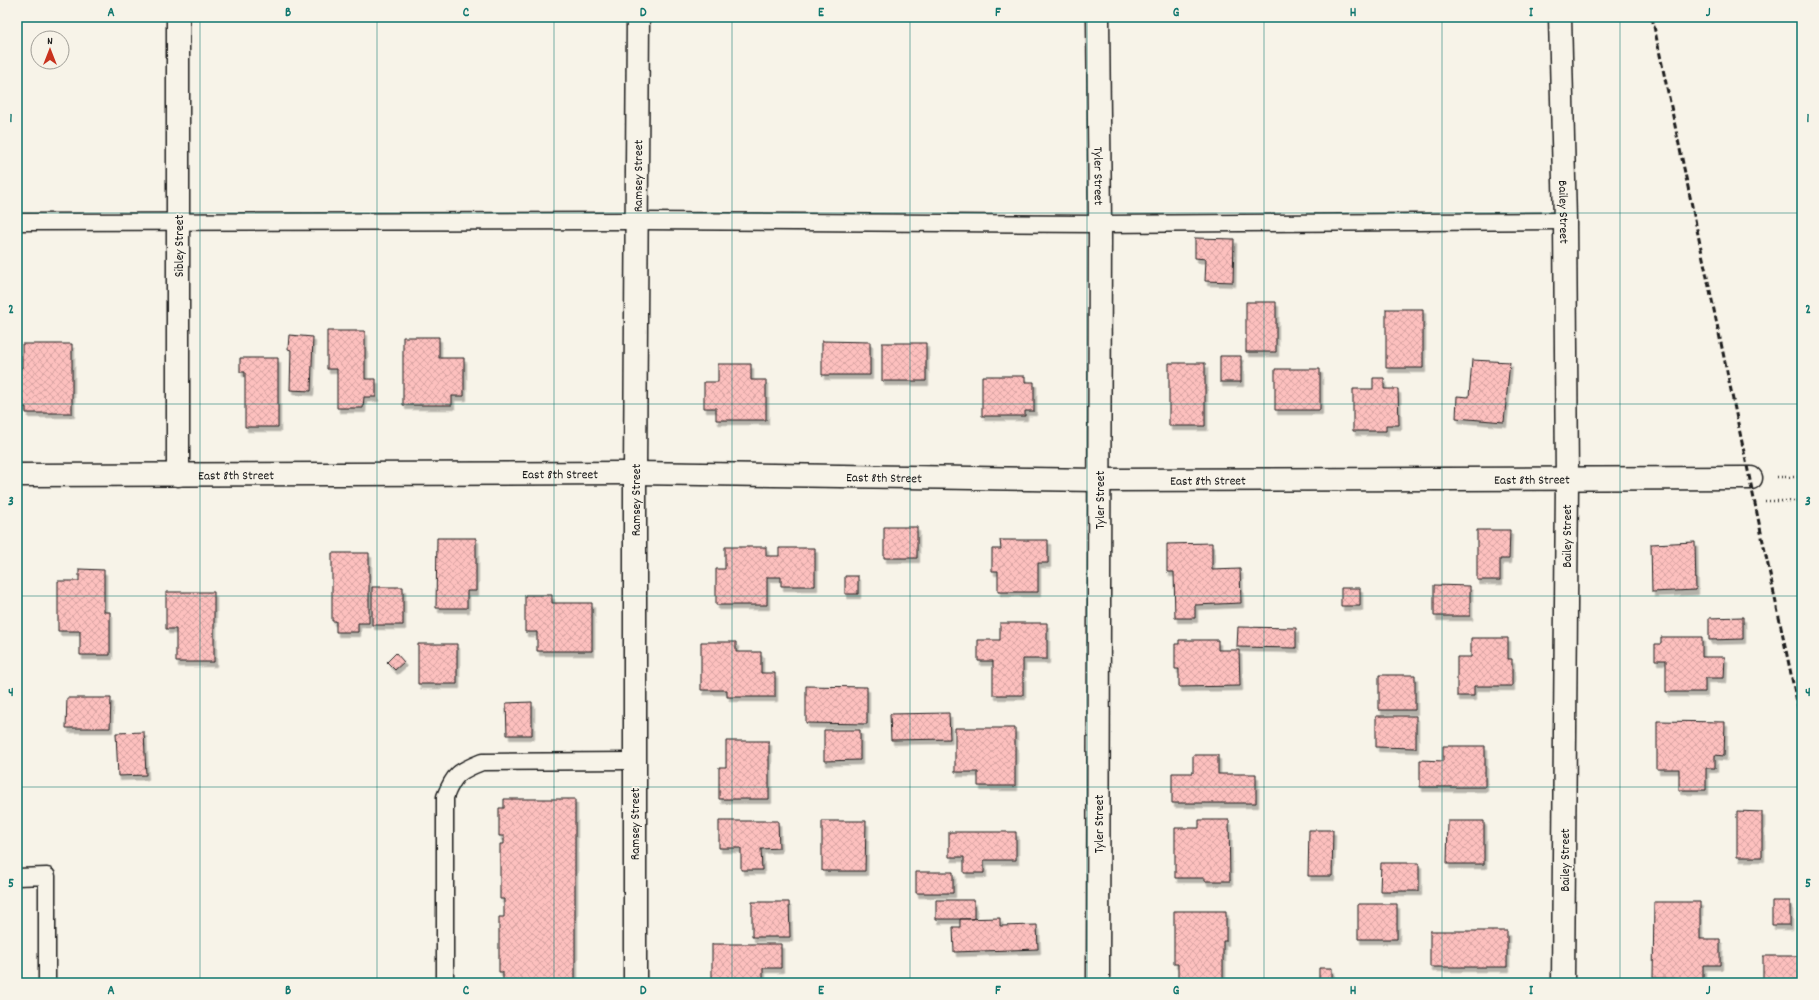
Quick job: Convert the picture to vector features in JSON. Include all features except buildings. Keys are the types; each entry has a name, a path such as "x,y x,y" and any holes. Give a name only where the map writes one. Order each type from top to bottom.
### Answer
{"street":[{"name":"Sibley Street","path":"178,17 178,474"},
{"name":"Ramsey Street","path":"635,983 634,761 638,17"},
{"name":"Tyler Street","path":"1098,17 1100,224 1098,480 1098,983"},
{"name":"Bailey Street","path":"1560,17 1565,221 1567,480 1563,983"},
{"name":"East 8th Street","path":"17,475 635,474 1098,480 1567,480 1751,478"}],"lane":[{"path":"17,222 637,221 1100,224 1565,221"},
{"path":"445,983 445,797 452,780 464,768 482,762 634,761"},
{"path":"17,877 47,876 47,983"}],"railway":[{"path":"1652,17 1802,726"}]}
